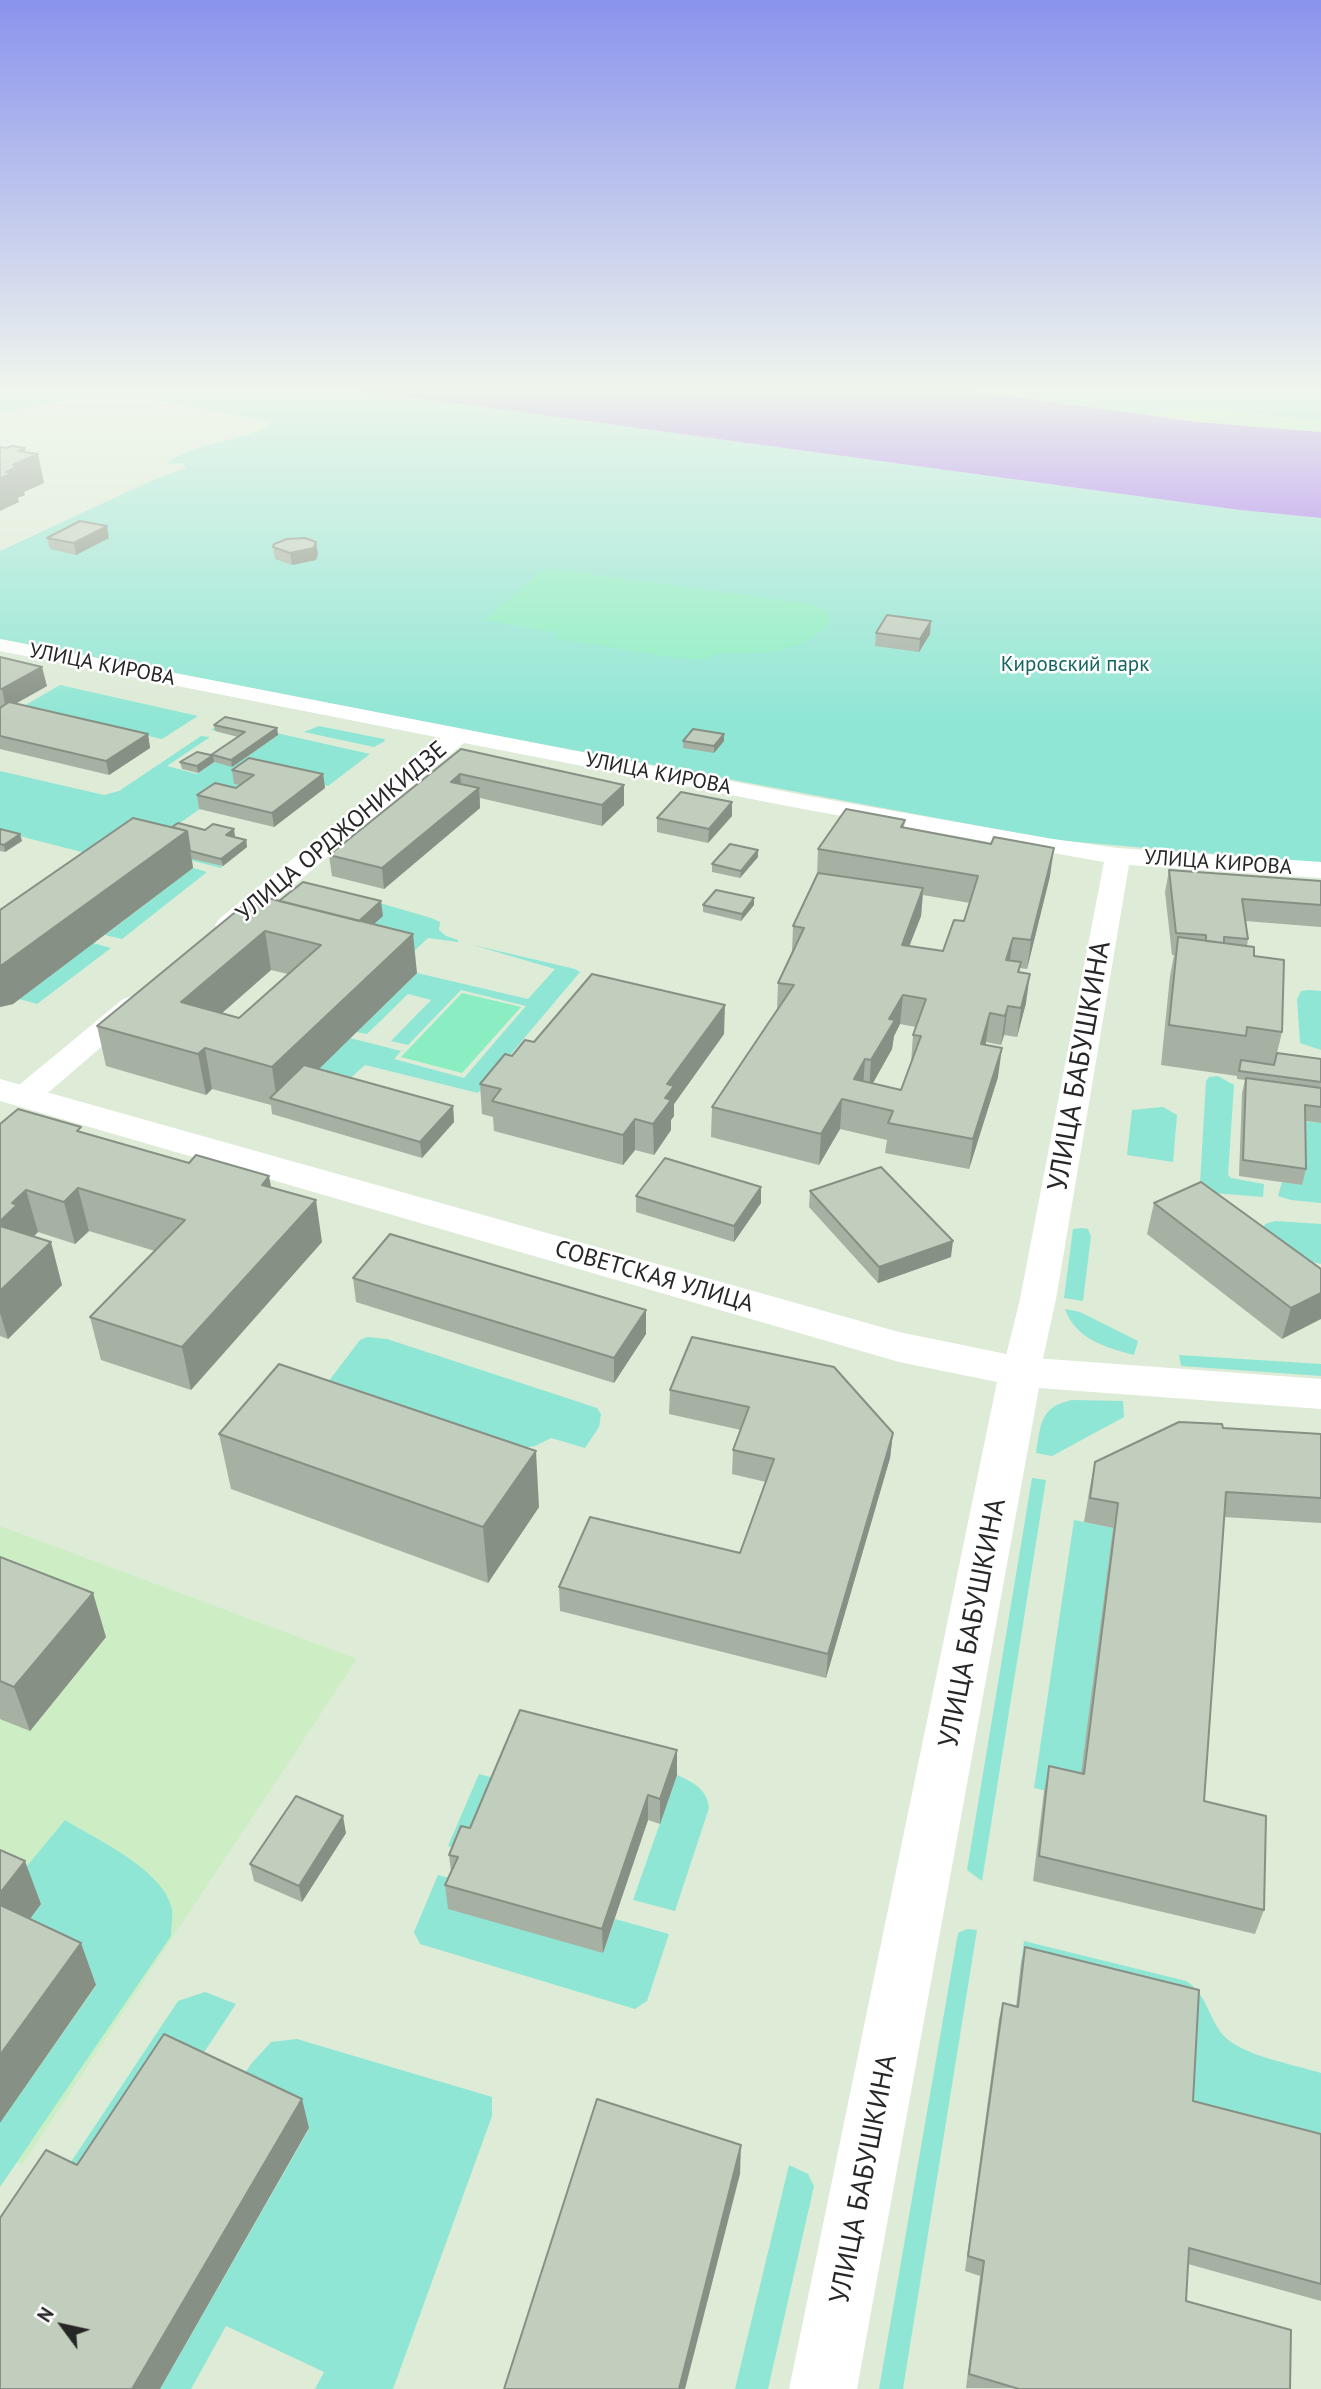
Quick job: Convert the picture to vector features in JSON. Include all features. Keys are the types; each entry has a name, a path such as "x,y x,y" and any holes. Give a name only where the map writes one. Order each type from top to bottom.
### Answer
{"main road":[{"name":"СОВЕТСКАЯ УЛИЦА","path":"8,1101 899,1348 1021,1372 1321,1394"},
{"name":"УЛИЦА БАБУШКИНА","path":"823,2389 1021,1372"}],"street":[{"name":"УЛИЦА КИРОВА","path":"0,645 821,805 1118,856 1321,870"},
{"name":"УЛИЦА ОРДЖОНИКИДЗЕ","path":"212,939 459,735"},
{"name":"УЛИЦА БАБУШКИНА","path":"1021,1372 1038,1299 1118,856"},
{"path":"8,1101 148,992"}],"shaded area":[{"path":"1155,498 1321,498 1321,518"},
{"path":"546,568 811,604 827,611 831,620 812,637 791,648 718,654 705,660 668,657 554,638 559,633 484,620"},
{"path":"462,993 521,1007 462,1073 401,1057"},
{"path":"0,1526 357,1659 22,2165 0,2154"}],"green space":[{"name":"Кировский парк","path":"113,498 1155,498 1321,518 1321,863 1054,840 0,639 0,551"},
{"path":"60,685 198,716 162,739 22,707"},
{"path":"223,721 370,754 328,786 287,777 256,789 217,797 177,825 154,849 223,866 221,868 126,844 105,858 0,831 0,771 104,795 119,791 201,736 210,737 167,766 197,774 214,762 232,766 277,736 211,730"},
{"path":"319,726 385,741 374,747 304,732"},
{"path":"193,868 207,872 122,939 105,935"},
{"path":"366,899 440,922 439,930 458,942 428,938 396,968 270,927"},
{"path":"93,943 111,948 37,1004 19,999"},
{"path":"473,945 580,972 478,1093 365,1065 338,1089 307,1080 350,1038 401,1051 394,1059 464,1078 526,1006 461,990 408,1045 391,1041 431,1000 408,994 367,1034 356,1032 417,973 528,999 555,969"},
{"path":"1301,991 1321,991 1321,1050 1300,1043 1297,999"},
{"path":"1218,1076 1234,1085 1228,1175 1231,1178 1264,1184 1263,1197 1213,1193 1200,1184 1206,1081 1209,1077"},
{"path":"1163,1107 1177,1115 1173,1162 1127,1155 1132,1110"},
{"path":"1303,1121 1321,1123 1321,1203 1278,1196 1282,1182 1302,1185"},
{"path":"1275,1221 1321,1224 1321,1264 1300,1259 1263,1230 1265,1224"},
{"path":"1073,1229 1088,1229 1091,1236 1083,1301 1064,1298"},
{"path":"1065,1309 1080,1312 1138,1341 1134,1355 1093,1341 1084,1335 1076,1328"},
{"path":"367,1337 387,1339 597,1408 601,1414 599,1427 585,1448 551,1438 535,1446 513,1450 328,1382 360,1340"},
{"path":"1179,1355 1321,1364 1321,1376 1181,1366"},
{"path":"1072,1400 1123,1401 1124,1417 1052,1456 1036,1453 1041,1426 1047,1412"},
{"path":"1032,1478 1046,1480 982,1881 967,1870"},
{"path":"1074,1520 1113,1528 1078,1798 1034,1788"},
{"path":"479,1774 502,1780 472,1853 448,1846"},
{"path":"677,1775 702,1791 709,1808 675,1911 633,1900"},
{"path":"65,1820 127,1857 156,1881 172,1909 171,1936 0,2187 0,2123 96,1986 11,1945 8,1889"},
{"path":"438,1875 461,1881 603,1953 615,1919 669,1934 647,2001 635,2009 420,1944 414,1932"},
{"path":"967,1929 977,1930 903,2389 879,2389 958,1933"},
{"path":"1024,1941 1186,1981 1199,1992 1223,2035 1242,2049 1321,2073 1321,2152 1187,2117 1021,1963"},
{"path":"205,1992 236,2004 191,2072 90,2194 59,2180 178,2001"},
{"path":"297,2039 492,2097 492,2116 393,2389 315,2389 324,2372 226,2326 191,2389 160,2389 309,2129 232,2092 251,2064 271,2042"},
{"path":"789,2165 808,2174 814,2186 768,2389 735,2389"}],"building":[{"path":"80,521 107,526 74,543 47,538"},
{"path":"305,538 316,542 314,548 290,553 273,547 274,544 287,539"},
{"path":"887,615 931,621 920,639 876,633"},
{"path":"0,657 42,667 0,689"},
{"path":"9,702 148,734 106,761 0,736 0,708"},
{"path":"225,717 277,728 231,760 213,755 197,766 180,762 197,752 211,755 245,732 214,725"},
{"path":"693,729 724,734 714,746 683,741"},
{"path":"461,749 624,785 602,805 460,774 451,782 479,788 382,868 329,855"},
{"path":"249,758 323,774 272,813 197,795 215,783 236,788 254,775 232,770"},
{"path":"681,792 732,802 709,829 657,818"},
{"path":"846,809 905,820 901,827 991,844 994,837 1054,848 1031,940 1013,938 1006,960 1021,962 1018,972 1030,974 1021,1008 1008,1006 1005,1016 990,1013 981,1044 1002,1048 973,1139 888,1123 893,1111 842,1099 821,1134 712,1107 794,985 778,983 804,928 793,926 818,873 923,888 902,945 943,951 954,920 964,921 978,876 818,849","holes":["903,995 926,999 913,1035 921,1036 901,1090 854,1079 865,1059 871,1060 895,1020 889,1019"]},
{"path":"133,818 187,831 0,965 0,910"},
{"path":"178,823 205,830 213,824 234,829 226,835 246,840 221,859 190,851 187,831 172,827"},
{"path":"0,829 20,834 4,845 0,844"},
{"path":"730,844 758,850 741,871 712,864"},
{"path":"1169,870 1321,881 1321,905 1242,899 1248,939 1224,937 1224,943 1206,941 1206,935 1176,933"},
{"path":"303,882 381,901 359,921 279,901"},
{"path":"716,890 754,898 742,914 703,905"},
{"path":"256,895 413,934 272,1067 205,1048 198,1054 97,1026","holes":["265,931 321,945 239,1018 181,1002"]},
{"path":"1178,937 1254,947 1254,956 1284,960 1282,1032 1247,1027 1246,1036 1169,1025"},
{"path":"592,974 725,1005 667,1084 674,1086 665,1098 671,1100 653,1124 635,1119 623,1135 492,1101 501,1089 480,1084 505,1054 512,1056 525,1040 534,1042"},
{"path":"1277,1053 1321,1059 1321,1082 1239,1071 1241,1060 1274,1065"},
{"path":"304,1065 453,1106 420,1142 270,1098"},
{"path":"1246,1078 1321,1088 1321,1107 1305,1105 1306,1169 1243,1160"},
{"path":"18,1109 81,1127 77,1131 189,1163 196,1155 269,1176 262,1185 316,1200 182,1347 90,1317 185,1220 78,1188 64,1202 26,1190 12,1203 17,1205 0,1221 0,1124"},
{"path":"665,1158 761,1187 734,1226 636,1196"},
{"path":"881,1167 953,1241 879,1267 810,1191"},
{"path":"1201,1182 1321,1269 1321,1293 1291,1308 1154,1203"},
{"path":"0,1226 51,1242 0,1291"},
{"path":"390,1234 646,1310 614,1358 353,1278"},
{"path":"692,1337 834,1367 893,1433 828,1654 559,1587 590,1517 740,1553 774,1459 733,1450 749,1407 670,1390"},
{"path":"279,1364 536,1451 483,1527 219,1434"},
{"path":"1179,1422 1222,1424 1223,1428 1321,1434 1321,1498 1226,1492 1204,1801 1266,1816 1264,1910 1039,1856 1049,1766 1084,1774 1118,1503 1090,1498 1095,1462"},
{"path":"0,1557 93,1593 14,1687 0,1681"},
{"path":"520,1710 677,1750 660,1799 648,1795 602,1929 445,1885 458,1857 449,1855 461,1826 470,1828"},
{"path":"296,1796 343,1816 299,1886 250,1864"},
{"path":"0,1850 25,1861 0,1893"},
{"path":"0,1905 81,1943 0,2055"},
{"path":"1025,1947 1199,1990 1193,2101 1321,2134 1321,2284 1189,2248 1186,2301 1291,2330 1290,2389 1019,2389 969,2374 984,2261 968,2256 1003,2003 1018,2007"},
{"path":"164,2034 302,2099 132,2389 0,2389 0,2218 46,2150 77,2165"},
{"path":"597,2099 741,2145 679,2389 504,2389"}]}
